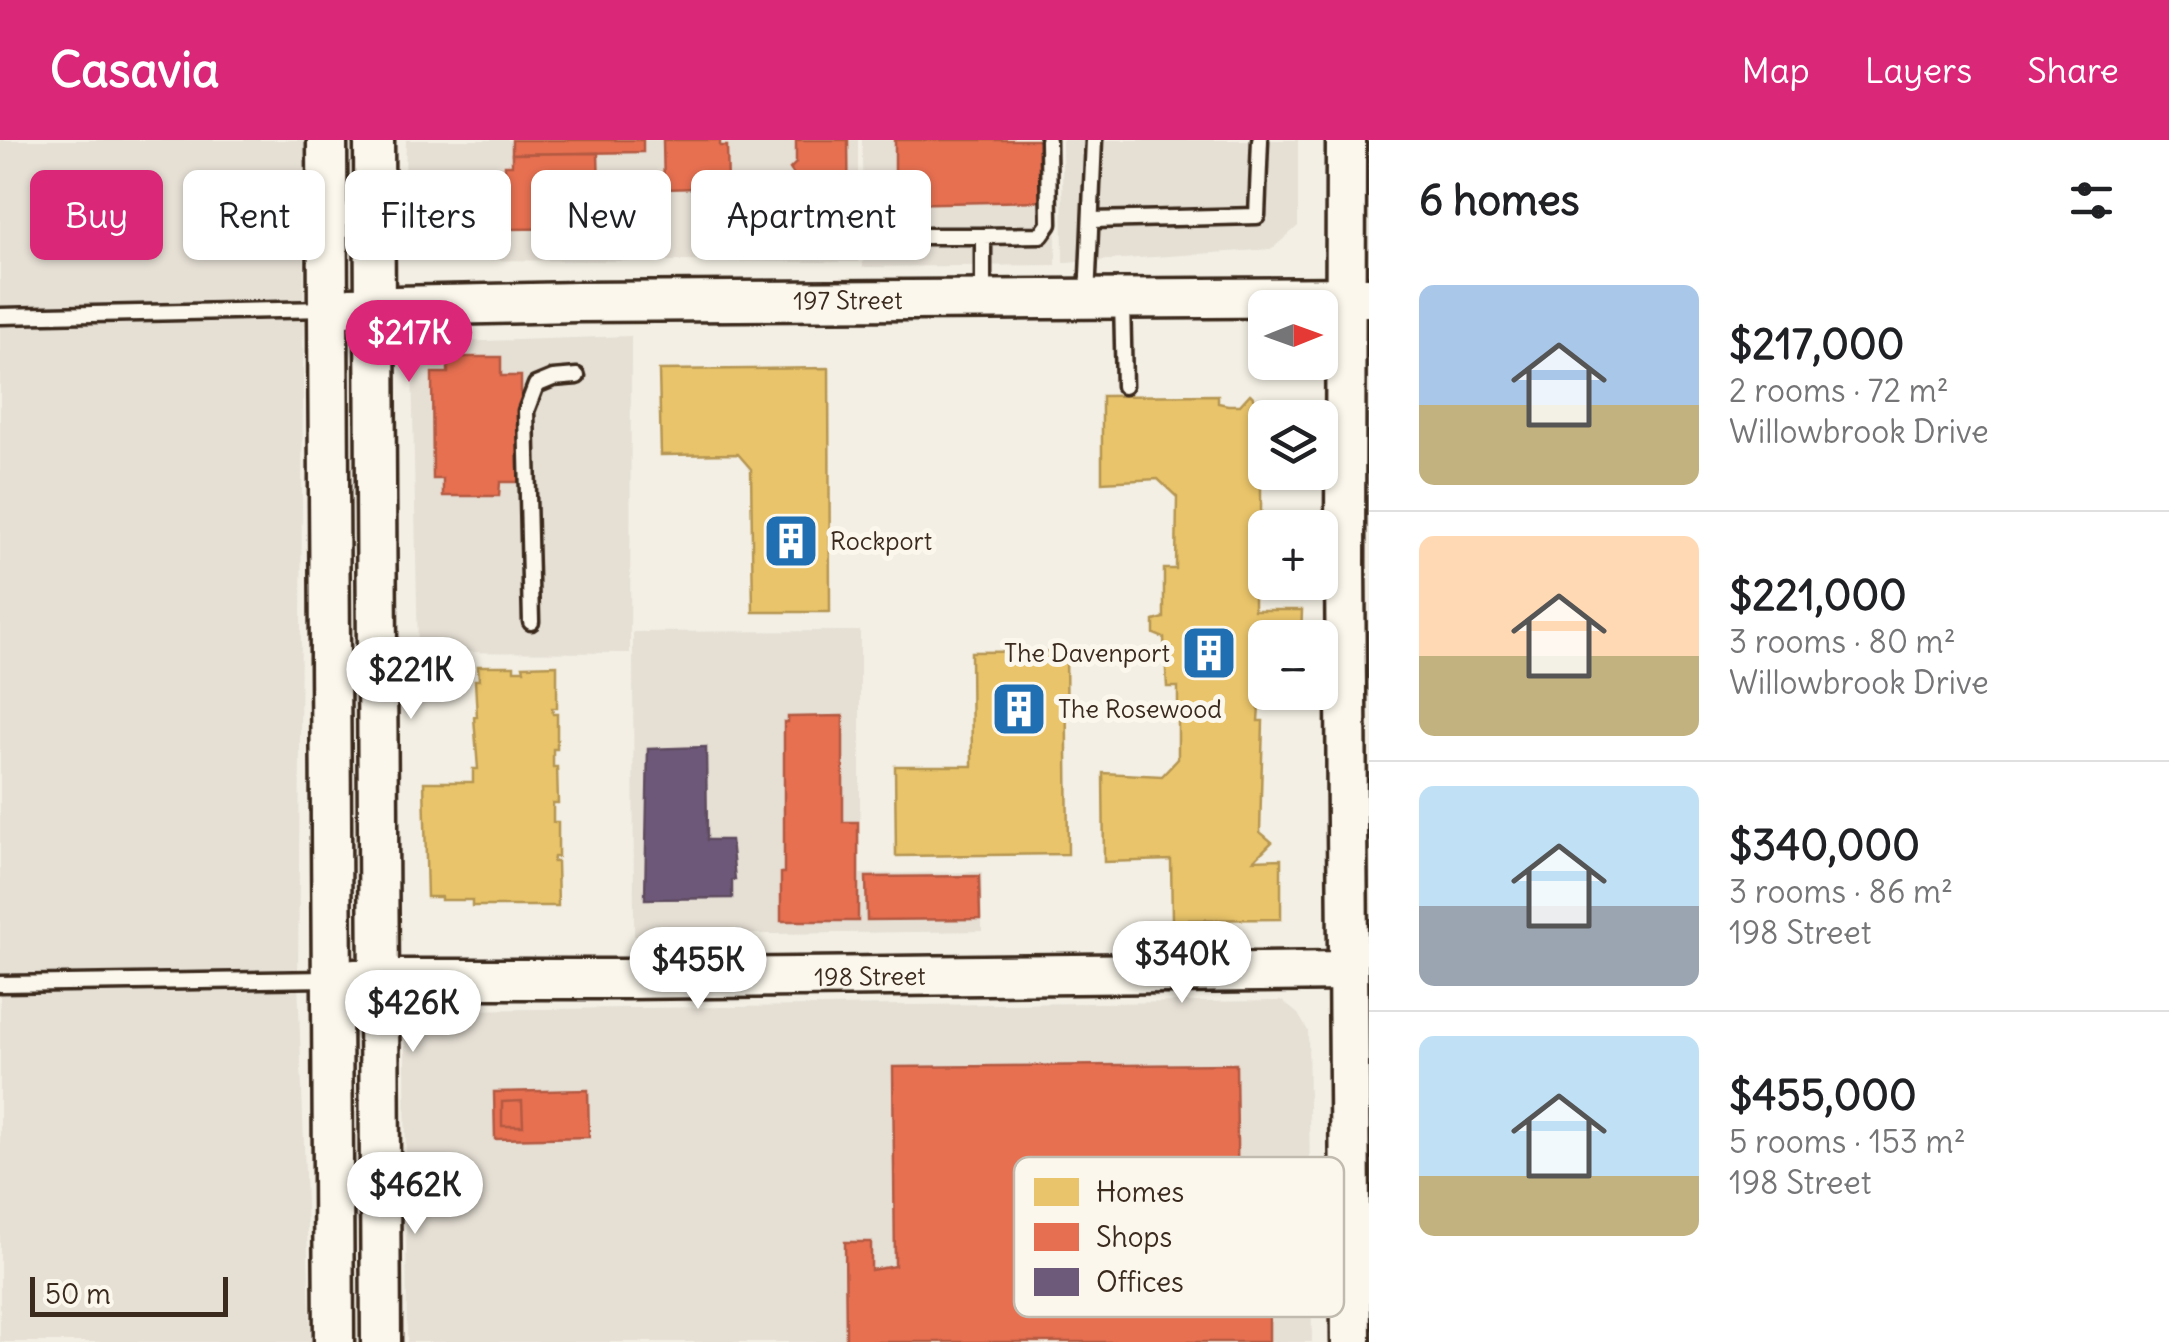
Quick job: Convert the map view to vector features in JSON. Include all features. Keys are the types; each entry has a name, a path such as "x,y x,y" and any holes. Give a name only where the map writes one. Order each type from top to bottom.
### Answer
{"main road":[{"path":"327,140 334,1342"},
{"path":"374,140 381,1342"},
{"path":"1346,140 1357,297 1359,1214 1351,1342"},
{"name":"197 Street","path":"328,309 1357,297"},
{"name":"198 Street","path":"332,979 1358,972"}],"lane":[{"path":"931,236 1042,235 1049,224 1048,140"},
{"path":"1094,140 1092,220 1124,386"},
{"path":"1092,220 1257,216 1260,140"},
{"path":"983,236 983,300"},
{"path":"0,316 328,309"},
{"path":"531,622 526,412 536,386 553,378 577,376"},
{"path":"0,984 332,979"}],"shaded area":[{"path":"0,140 305,140 305,170 183,170 183,260 304,260 298,980 311,1342 0,1342"},
{"path":"406,140 858,140 858,170 691,170 691,260 858,262 433,260 511,260 511,170 405,170"},
{"path":"862,140 1055,140 1056,265 863,267 863,260 931,260 931,170 862,170"},
{"path":"1062,140 1298,140 1298,226 1272,249 1063,263"},
{"path":"631,336 630,653 418,652 412,360 430,343"},
{"path":"860,631 860,874 982,872 982,931 634,936 633,632"},
{"path":"1282,1001 1298,1014 1308,1031 1310,1157 1014,1157 1014,1317 1312,1317 1312,1342 407,1342 405,1038 416,1023 440,1010"}],"building: Homes":[{"name":"Rockport","path":"829,368 830,612 753,612 751,469 738,454 661,455 659,370"},
{"name":"The Davenport","path":"1250,394 1256,400 1248,400 1248,490 1261,490 1261,510 1248,510 1248,600 1254,600 1254,610 1302,610 1302,620 1248,620 1248,710 1259,710 1258,721 1263,721 1260,832 1272,842 1254,860 1281,859 1281,919 1172,920 1171,860 1104,862 1103,773 1162,776 1178,759 1178,687 1167,687 1164,638 1154,634 1154,621 1164,618 1164,569 1176,569 1177,497 1158,479 1102,482 1102,396 1218,395 1218,403 1240,405"},
{"name":"The Rosewood","path":"1066,651 1068,854 896,856 895,766 972,766 971,652"},
{"path":"557,665 557,708 552,708 553,714 557,714 553,767 557,767 558,803 553,803 553,822 558,822 558,857 553,862 557,862 558,906 472,906 472,900 427,897 424,782 473,782 473,769 478,769 474,717 478,666 514,666 514,670 524,670 523,666"}],"building: Shops":[{"path":"512,140 643,140 643,152 512,154"},
{"path":"663,140 720,140 720,146 727,146 728,170 691,170 691,188 671,189 671,170 664,170"},
{"path":"796,140 848,140 848,170 791,170 796,163"},
{"path":"895,140 1041,140 1042,201 931,203 931,170 895,170"},
{"path":"598,153 598,170 531,170 531,229 511,229 511,170 505,170 505,165 512,165 512,154"},
{"path":"448,357 501,357 501,376 521,376 521,482 500,482 499,496 443,496 443,479 433,479 432,373 448,373"},
{"path":"843,716 843,822 858,822 858,921 781,921 784,722 788,722 788,717"},
{"path":"979,876 980,919 867,920 866,877"},
{"path":"1236,1064 1237,1157 1014,1157 1014,1317 1269,1317 1269,1342 846,1342 845,1242 871,1242 871,1270 895,1266 893,1067"},
{"path":"588,1090 589,1137 495,1139 494,1092"},
{"path":"522,1101 523,1126 502,1126 502,1102"}],"building: Offices":[{"path":"706,747 707,840 731,840 735,880 732,898 645,899 648,749"}],"place":[{"name":"Rockport","path":"791,541"},
{"name":"The Davenport","path":"1209,653"},
{"name":"The Rosewood","path":"1019,709"}]}
